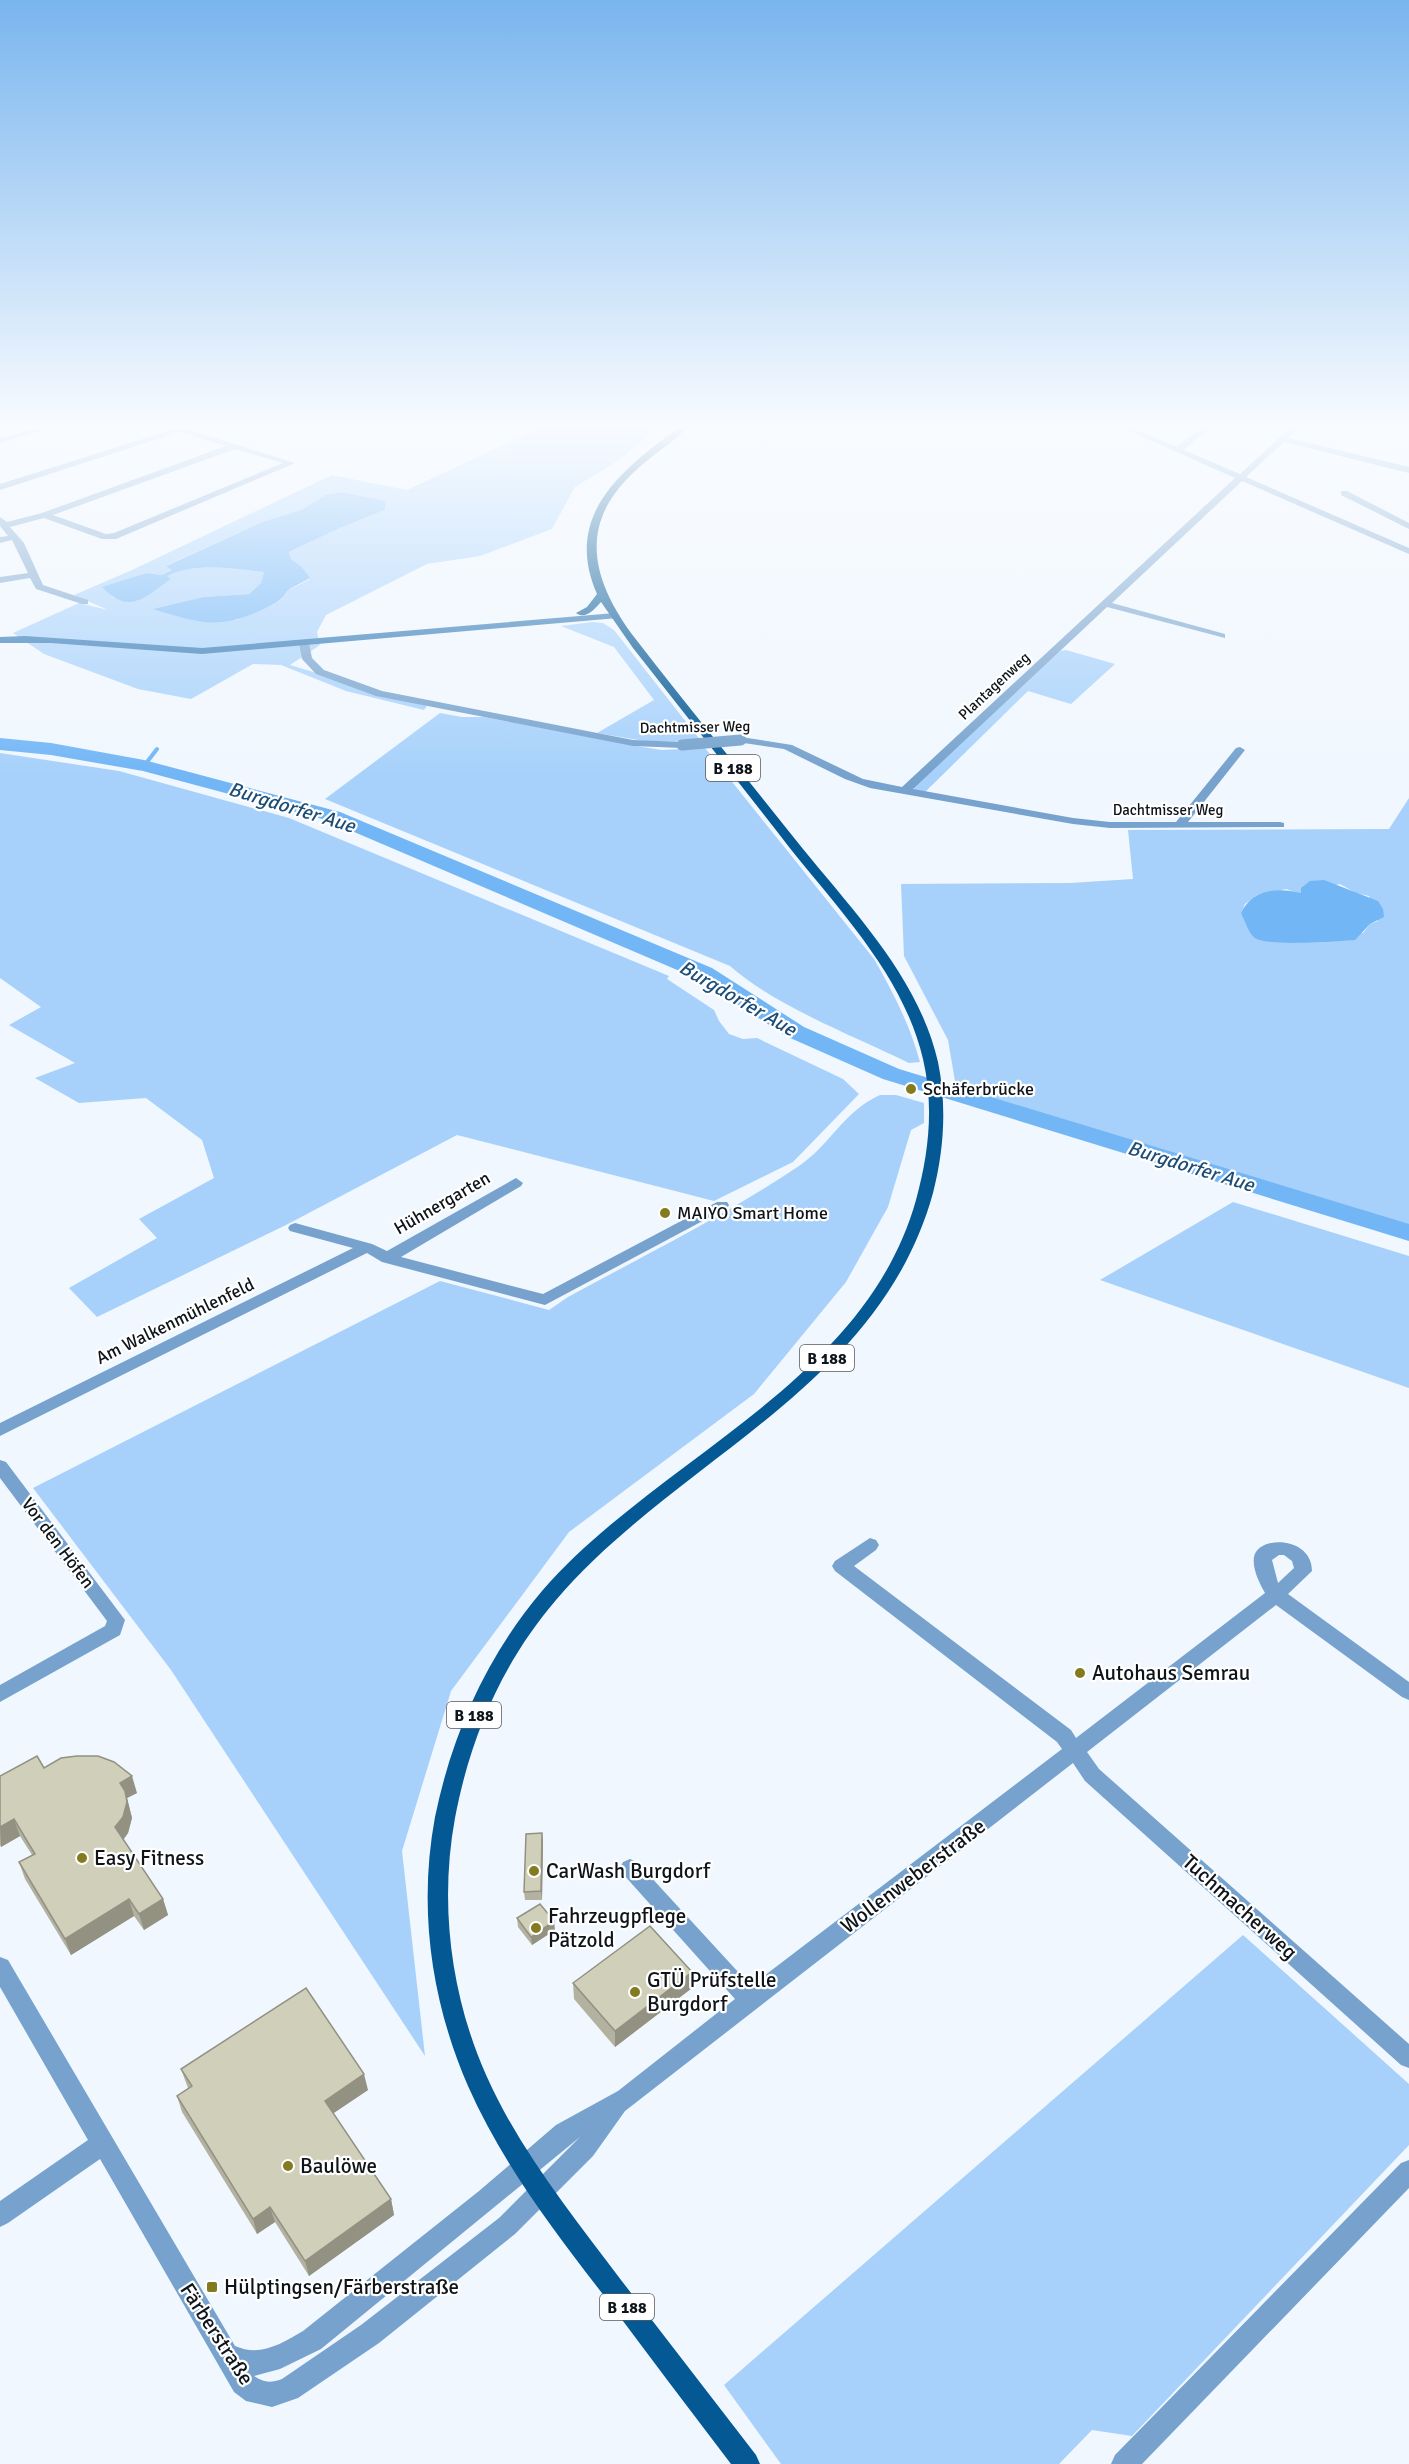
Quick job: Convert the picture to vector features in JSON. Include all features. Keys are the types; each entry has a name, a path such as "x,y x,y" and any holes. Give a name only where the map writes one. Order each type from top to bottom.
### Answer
{"main road":[{"name":"B 188","path":"591,544 593,568 602,596 613,613 861,928 904,993 922,1032 933,1071 937,1116 933,1165 918,1219 896,1266 866,1313 835,1350 797,1387 616,1530 573,1570 516,1638 485,1691 472,1719 452,1779 440,1843 437,1911 448,1998 464,2051 488,2103 524,2166 542,2192 747,2464"},
{"path":"580,613 590,609 602,596"}],"street":[{"path":"18,544 39,587 84,602"},
{"name":"Plantagenweg","path":"903,792 1169,544"},
{"path":"1393,544 1409,551"},
{"path":"1398,546 1402,544"},
{"path":"0,580 34,575"},
{"path":"1106,604 1222,636"},
{"path":"534,621 580,613 613,613"},
{"path":"0,640 51,639 177,651 238,650 613,613"},
{"name":"Dachtmisser Weg","path":"304,644 307,659 320,672 380,694 633,743 682,745 741,740 766,742 788,747 852,779 903,792 1073,821 1110,825 1280,825"},
{"path":"1179,825 1240,750"},
{"name":"Hühnergarten","path":"387,1258 516,1183"},
{"path":"295,1228 367,1247 387,1258 545,1300 722,1205"},
{"name":"Am Walkenmühlenfeld","path":"0,1430 367,1247"},
{"name":"Vor den Höfen","path":"0,1466 116,1620 113,1630 0,1694"},
{"path":"870,1545 841,1566 1064,1736 1075,1752"},
{"name":"Wollenweberstraße","path":"226,2355 246,2363 261,2362 294,2350 312,2340 564,2133 618,2105 750,2000 1276,1595 1409,1692"},
{"name":"Tuchmacherweg","path":"1075,1752 1092,1775 1409,2058"},
{"path":"630,1868 750,2000"},
{"name":"Färberstraße","path":"0,1967 226,2355 243,2383 255,2392 272,2395 306,2380 507,2226 542,2192"},
{"name":"Wollenweberstraße","path":"542,2192 585,2148 618,2105"},
{"path":"0,2215 102,2144"},
{"path":"1124,2464 1409,2171"}],"shaded area":[{"path":"187,544 214,544 167,565 172,570 162,575 147,573 111,596 131,601 143,598 170,578 166,576 189,569 227,568 264,572 261,583 249,594 203,597 154,609 237,620 280,601 289,590 310,579 302,567 291,559 289,552 306,544 512,544 480,556 427,564 326,615 317,632 320,645 290,665 427,706 424,710 346,691 281,665 253,664 191,699 138,689 44,654 13,633 79,603 108,610 74,595"},
{"path":"214,544 306,544 289,552 291,559 302,567 310,578 290,589 277,602 259,611 229,621 216,622 202,622 153,609 203,597 249,594 261,583 264,572 227,568 190,569 167,576 171,579 153,592 137,601 129,602 112,596 102,587 147,573 162,575 172,570 166,566"},
{"path":"603,623 614,630 701,741 650,742 597,733 654,700 614,647 561,626"},
{"path":"1066,650 1115,664 1071,704 1028,691 923,794 914,791 914,785 1060,651"},
{"path":"440,713 462,717 484,717 662,750 705,748 874,959 900,1009 920,1062 909,1063 792,1007 748,981 730,966 325,799"},
{"path":"0,753 119,771 289,818 669,976 667,979 714,1010 729,1034 743,1039 757,1038 843,1079 859,1094 793,1162 714,1201 457,1135 286,1225 97,1317 69,1288 157,1238 139,1219 214,1178 202,1140 146,1098 79,1103 35,1078 75,1063 9,1025 41,1007 0,978"},
{"path":"1409,798 1409,1227 956,1087 948,1040 904,956 901,884 1070,883 1133,879 1128,830 1389,829","holes":["1340,884 1356,893 1369,896 1378,921 1370,924 1363,933 1241,914 1245,904 1256,896 1286,889 1301,894"]},
{"path":"1324,880 1378,901 1383,909 1384,917 1370,924 1355,940 1274,942 1263,941 1251,934 1241,913 1252,899 1275,890 1301,893 1301,888 1310,881"},
{"path":"880,1095 896,1095 924,1103 924,1123 911,1130 888,1207 846,1282 754,1394 569,1532 451,1691 402,1851 425,2056 171,1670 33,1488 440,1281 549,1310 568,1297 714,1218 799,1166 810,1158 856,1110"},
{"path":"1233,1202 1409,1256 1409,1388 1100,1280"},
{"path":"1243,1935 1409,2084 1409,2145 1132,2436 1092,2430 1059,2464 781,2464 724,2385"}],"building":[{"name":"Easy Fitness","path":"37,1756 44,1768 61,1758 98,1756 114,1762 132,1776 120,1783 125,1791 127,1802 123,1817 115,1827 163,1899 139,1914 129,1899 65,1939 19,1862 35,1854 14,1819 0,1827 0,1776"},
{"name":"CarWash Burgdorf","path":"542,1833 541,1891 524,1892 526,1834"},
{"path":"540,1904 554,1921 531,1937 517,1918"},
{"name":"GTÜ Prüfstelle Burgdorf","path":"650,1926 692,1972 615,2031 573,1983"},
{"name":"Baulöwe","path":"306,1988 364,2074 325,2101 391,2199 305,2261 270,2207 253,2219 177,2096 192,2086 181,2069"}],"waterway":[{"name":"Burgdorfer Aue","path":"0,744 51,749 144,766 333,816 704,973 796,1032 891,1074 1409,1233"},
{"path":"144,766 157,749"}],"place":[{"name":"Schäferbrücke","path":"911,1089"},
{"name":"MAIYO Smart Home","path":"665,1213"},
{"name":"Autohaus Semrau","path":"1080,1673"},
{"name":"Easy Fitness","path":"82,1858"},
{"name":"CarWash Burgdorf","path":"534,1871"},
{"name":"Fahrzeugpflege Pätzold","path":"536,1928"},
{"name":"GTÜ Prüfstelle Burgdorf","path":"635,1992"},
{"name":"Baulöwe","path":"288,2166"},
{"name":"Hülptingsen/Färberstraße","path":"212,2287"}]}
